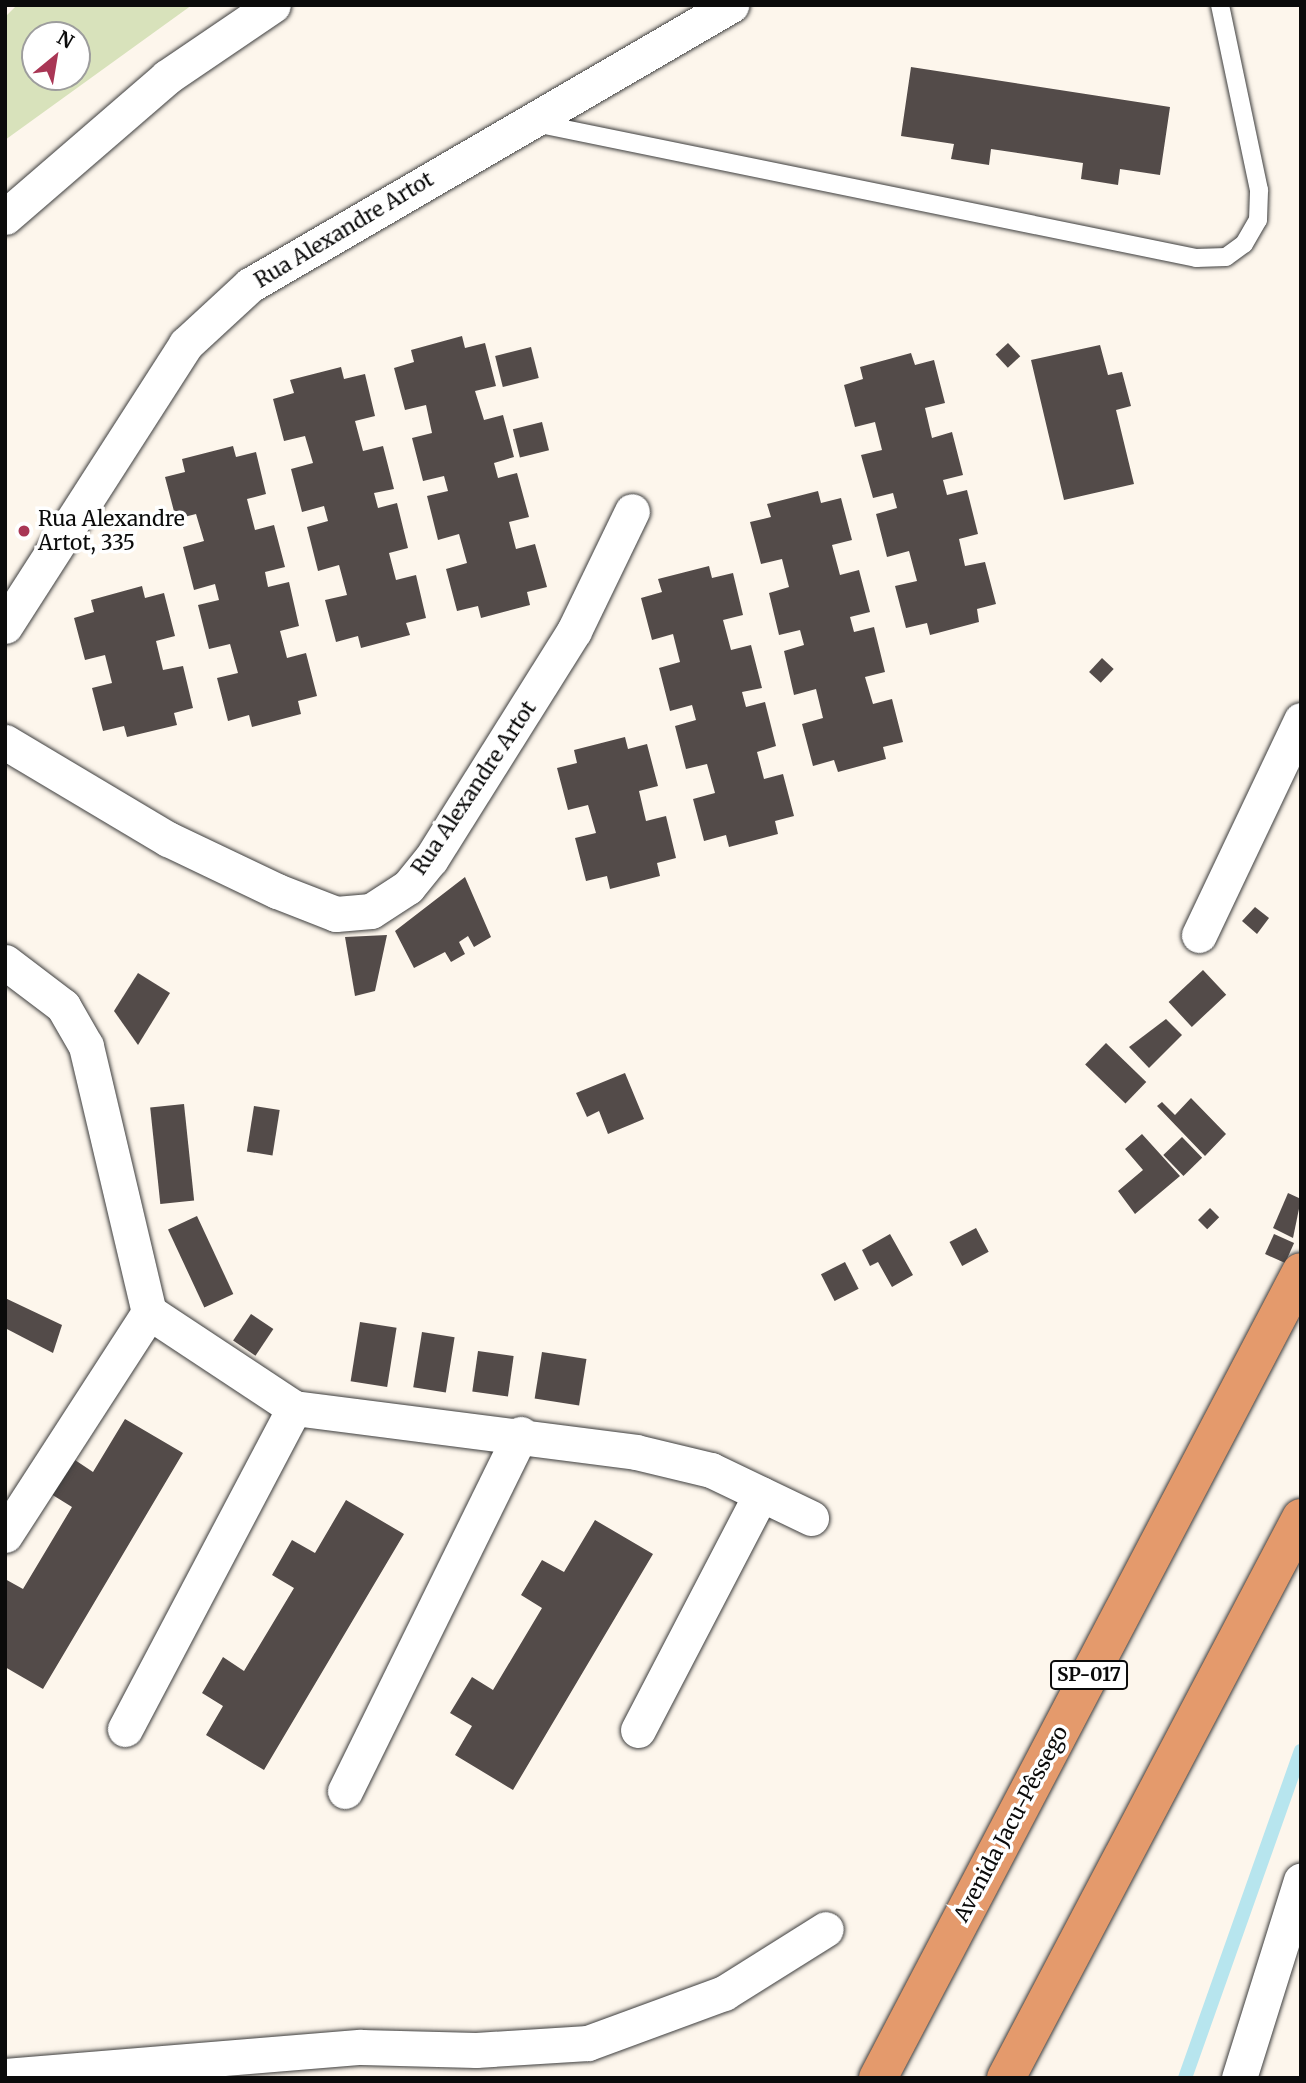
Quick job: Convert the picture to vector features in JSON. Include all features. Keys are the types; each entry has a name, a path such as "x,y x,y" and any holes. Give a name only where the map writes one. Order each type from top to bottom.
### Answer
{"highway":[{"name":"Avenida Jacu-Pêssego","path":"878,2078 1301,1272"},
{"path":"1006,2078 1301,1518"}],"street":[{"path":"5,217 167,77 273,5"},
{"name":"Rua Alexandre Artot","path":"5,625 186,344 250,285 731,5"},
{"name":"Rua Alexandre Artot","path":"5,742 168,839 277,891 336,914 370,911 408,887 431,859 574,631 632,511"},
{"path":"1199,935 1301,720"},
{"path":"5,962 63,1006 86,1046 149,1312 294,1408 521,1434 711,1470 811,1518"},
{"path":"5,1535 149,1312"},
{"path":"125,1730 294,1408"},
{"path":"345,1791 521,1434"},
{"path":"638,1730 761,1494"},
{"path":"1239,2078 1301,1880"},
{"path":"5,2076 361,2047 476,2050 588,2043 724,1993 826,1928"}],"lane":[{"path":"528,122 1196,258 1226,257 1244,244 1258,220 1259,190 1220,5"}],"green space":[{"path":"17,5 192,5 91,78 91,21 21,21 21,91 73,91 5,140 5,17"}],"building":[{"path":"911,67 1170,107 1160,175 1120,169 1118,185 1081,179 1083,163 991,149 989,165 951,159 954,144 901,136"},
{"path":"462,336 465,348 485,343 496,386 475,391 484,420 503,415 514,457 494,463 498,478 517,473 529,517 509,522 516,549 535,544 547,587 527,592 530,605 481,618 478,606 457,611 446,569 467,563 459,534 438,540 427,496 448,491 444,476 423,481 412,438 432,433 426,405 405,410 394,368 414,362 411,350"},
{"path":"1008,343 1020,356 1008,368 996,355"},
{"path":"1100,345 1108,375 1122,372 1131,406 1116,410 1134,484 1064,500 1031,360"},
{"path":"531,347 539,378 503,387 495,356"},
{"path":"911,353 915,365 934,360 945,403 925,408 932,438 952,432 963,475 943,480 947,495 967,490 978,534 959,539 965,566 985,562 996,604 977,609 979,622 930,635 927,623 906,628 895,586 917,581 909,551 887,557 876,514 897,508 893,493 873,498 861,455 882,450 875,422 855,427 844,385 863,379 860,367"},
{"path":"341,367 344,379 365,374 375,416 355,421 363,451 383,446 394,489 374,493 378,508 397,503 408,548 389,553 396,580 416,575 426,618 406,623 410,635 361,648 358,636 336,642 325,600 347,595 339,565 318,571 307,527 328,521 324,506 302,512 291,469 313,463 305,436 284,441 273,399 294,393 290,380"},
{"path":"542,422 549,450 520,457 513,429"},
{"path":"233,446 236,457 256,452 266,494 247,499 255,530 274,525 285,567 265,572 268,587 289,582 299,626 280,631 287,658 306,653 317,696 298,701 301,714 252,727 249,715 228,721 217,678 238,673 230,644 209,649 198,605 219,600 215,584 194,590 183,547 204,541 196,514 176,519 165,477 185,472 182,459"},
{"path":"818,491 821,503 841,498 852,540 832,545 840,575 859,570 870,612 850,617 854,632 874,627 885,672 865,677 873,704 892,699 903,742 883,747 886,759 838,772 834,760 813,766 802,724 823,718 816,689 794,695 784,651 804,645 800,630 779,635 769,593 789,587 782,559 761,564 750,522 771,517 767,504"},
{"path":"709,566 712,578 733,573 743,615 723,620 731,650 751,645 762,688 742,692 746,707 765,702 776,746 757,752 764,779 783,774 794,816 775,821 778,834 729,847 726,835 704,841 693,799 715,793 707,764 686,769 675,726 696,720 692,705 670,711 659,668 680,662 673,634 652,640 641,598 662,592 658,579"},
{"path":"142,586 145,598 164,593 175,636 156,641 163,670 183,666 193,708 174,713 177,725 127,737 124,726 103,731 92,688 112,683 105,655 85,660 74,618 94,612 91,600"},
{"path":"1102,658 1114,669 1101,683 1089,672"},
{"path":"625,737 628,749 647,744 658,786 639,791 646,821 666,816 676,858 657,863 660,876 610,889 607,876 586,881 575,838 596,833 588,805 568,810 557,768 577,763 574,750"},
{"path":"465,877 491,937 474,947 468,936 459,942 465,954 451,962 445,952 414,968 395,931"},
{"path":"1255,907 1269,918 1257,934 1242,921"},
{"path":"387,935 375,991 355,996 345,937"},
{"path":"1203,970 1226,995 1192,1027 1169,1002"},
{"path":"138,973 170,993 138,1045 114,1011"},
{"path":"1166,1019 1182,1035 1149,1068 1129,1047"},
{"path":"1106,1043 1146,1082 1125,1103 1085,1065"},
{"path":"625,1073 644,1119 608,1134 599,1111 587,1117 576,1093"},
{"path":"1191,1098 1226,1134 1205,1156 1157,1106 1162,1102 1175,1115"},
{"path":"184,1104 194,1200 160,1204 150,1108"},
{"path":"254,1106 280,1110 272,1156 247,1151"},
{"path":"1142,1134 1180,1176 1135,1214 1118,1191 1143,1170 1125,1149"},
{"path":"1182,1137 1202,1158 1183,1176 1163,1155"},
{"path":"1288,1193 1301,1199 1293,1238 1273,1228"},
{"path":"1210,1208 1219,1217 1207,1229 1198,1220"},
{"path":"197,1216 233,1294 204,1307 168,1230"},
{"path":"976,1228 989,1252 962,1266 950,1242"},
{"path":"890,1234 913,1275 892,1287 878,1262 870,1266 862,1250"},
{"path":"1274,1234 1294,1243 1285,1263 1265,1254"},
{"path":"845,1262 859,1289 835,1301 821,1274"},
{"path":"5,1298 62,1325 53,1353 5,1328"},
{"path":"251,1314 273,1329 255,1356 233,1341"},
{"path":"360,1322 397,1328 387,1387 351,1381"},
{"path":"422,1332 455,1337 446,1392 413,1387"},
{"path":"478,1351 514,1356 508,1397 472,1392"},
{"path":"542,1352 586,1359 579,1405 535,1398"},
{"path":"125,1419 183,1453 43,1689 5,1667 5,1579 23,1589 72,1507 51,1494 72,1458 93,1472"},
{"path":"346,1500 404,1534 264,1770 206,1735 223,1706 202,1693 223,1657 244,1671 294,1588 272,1575 292,1540 315,1553"},
{"path":"595,1520 653,1554 513,1790 455,1755 472,1726 450,1713 472,1677 493,1690 542,1608 521,1595 542,1560 564,1572"}],"waterway":[{"path":"1185,2078 1301,1751"}],"place":[{"name":"Rua Alexandre Artot, 335","path":"24,531"}]}
